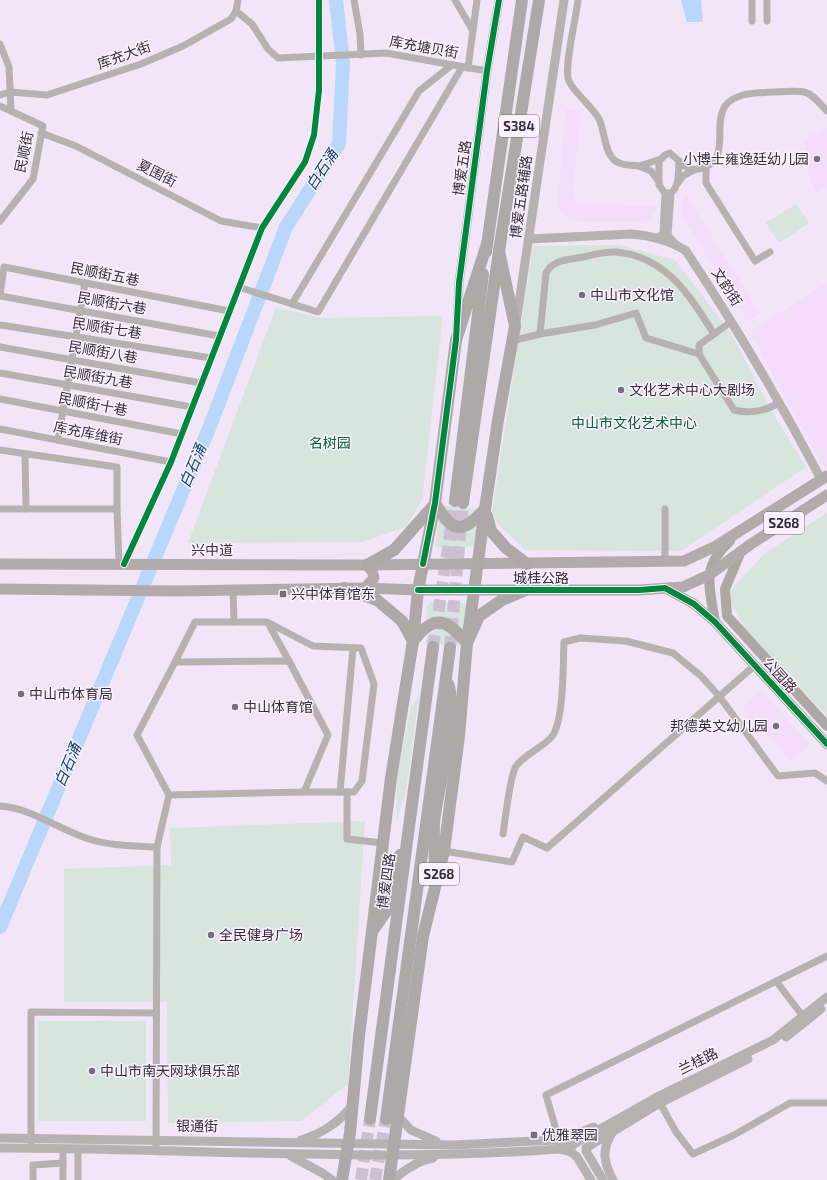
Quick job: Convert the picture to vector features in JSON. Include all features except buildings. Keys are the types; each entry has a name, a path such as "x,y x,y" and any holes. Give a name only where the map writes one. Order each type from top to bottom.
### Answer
{"highway":[{"name":"S384","path":"522,0 487,244 459,502 498,251 540,1"},
{"path":"342,1180 348,1154 359,1036 371,932 384,843 390,778 413,641 418,590 435,504 456,340 487,244"},
{"path":"478,564 498,420 515,326 498,251"},
{"path":"435,504 444,519 456,527 462,528 471,524 485,509"},
{"path":"367,565 394,550 435,504"},
{"path":"485,509 491,531 506,548 527,564"},
{"name":"S268","path":"389,1180 392,1149 423,936 444,851 459,736 467,643 478,564"},
{"path":"344,588 377,600 402,621 413,641"},
{"name":"S268","path":"467,643 479,616 502,600 528,589"},
{"path":"413,641 423,629 430,624 441,622 453,628 467,643"},
{"name":"博爱四路","path":"370,1120 434,647"},
{"name":"S268","path":"386,1119 450,648"},
{"path":"423,936 423,921 434,865 434,824 450,726 450,689 445,679"},
{"path":"371,932 387,910 396,861 406,846"}],"main road":[{"name":"城桂公路","path":"423,564 684,561 716,546 824,478"},
{"name":"城桂公路","path":"418,590 639,590 683,587 709,575 741,551 827,494"},
{"path":"716,622 709,575 712,563 718,552 743,529"},
{"name":"公园路","path":"741,551 725,588 727,616 827,726"},
{"name":"兴中道","path":"0,564 423,564"},
{"path":"365,588 374,578 372,571 367,565"},
{"path":"0,590 233,590 365,588 418,590"},
{"name":"公园路","path":"665,588 694,604 716,622 827,744"}],"street":[{"path":"236,11 238,0"},
{"path":"121,564 171,462 229,311 242,288 262,228 305,162 314,135 319,90 319,0"},
{"path":"354,0 360,34 359,55"},
{"path":"455,0 473,31"},
{"path":"242,288 318,312 465,68 473,31 477,0"},
{"name":"博爱五路","path":"456,340 459,283 499,0"},
{"name":"博爱五路辅路","path":"515,326 564,0"},
{"path":"578,0 568,66 568,80 599,120 606,146 613,158 619,164 639,166 651,171 668,193 668,235 676,244"},
{"path":"752,0 752,21"},
{"path":"767,0 767,21"},
{"name":"库充塘贝街","path":"236,11 252,24 268,49 278,58 386,53 488,71"},
{"name":"库充大街","path":"0,95 10,92 47,95 141,64 183,46 231,19 236,11"},
{"path":"0,44 9,67 11,110"},
{"path":"292,304 418,91 452,65"},
{"path":"668,193 675,189 683,176 706,166 716,158 720,149 720,124 725,106 732,99 744,95 803,92 814,98 827,111"},
{"path":"0,106 11,110 42,130"},
{"name":"夏围街","path":"42,130 220,220 262,228"},
{"name":"民顺街","path":"0,221 33,179 42,130"},
{"path":"639,166 661,159 670,153 684,166 694,170"},
{"path":"659,182 661,159"},
{"path":"678,183 679,161"},
{"path":"706,166 706,183 755,261 770,252"},
{"path":"656,238 663,234 668,193"},
{"name":"文韵街","path":"529,239 632,234 656,238 676,244 686,251 732,321 824,478"},
{"path":"540,334 546,273 550,266 554,263 567,260 616,252 644,258 680,284 714,334"},
{"name":"民顺街五巷","path":"0,296 4,267 229,311"},
{"path":"58,440 84,283"},
{"name":"民顺街六巷","path":"0,296 219,336"},
{"path":"512,341 540,334 595,325 636,313 646,338 699,354"},
{"path":"732,321 699,345 699,354 734,410 742,412 770,408 780,402"},
{"name":"民顺街七巷","path":"0,325 211,358"},
{"name":"民顺街八巷","path":"0,347 201,383"},
{"name":"民顺街九巷","path":"0,374 192,407"},
{"name":"民顺街十巷","path":"0,399 182,434"},
{"name":"库充库维街","path":"0,429 171,462"},
{"path":"0,450 117,466 116,509 121,564"},
{"path":"25,454 26,509"},
{"path":"0,510 116,509"},
{"path":"665,509 665,561"},
{"path":"233,590 234,622"},
{"path":"156,1151 157,848 169,795 137,735 195,622 267,622 313,646 361,648 374,684 362,781 354,792 169,795"},
{"path":"267,622 290,661 328,734 304,792"},
{"path":"503,834 508,796 515,767 532,751 553,736 559,722 564,642 580,638 626,640 673,652 701,676 720,697 778,776 815,772 827,781"},
{"path":"353,648 344,792 347,839 384,843"},
{"path":"175,662 290,661"},
{"path":"444,851 512,862 523,837 547,848 755,665"},
{"path":"0,806 9,807 34,815 88,839 114,845 157,848"},
{"path":"558,1145 546,1095 827,956"},
{"path":"776,981 805,1019"},
{"name":"兰桂路","path":"827,997 805,1019 774,1046 660,1103 614,1130 586,1150 584,1155 575,1149 618,1118 658,1096 773,1040 805,1019 827,1004"},
{"path":"31,1148 31,1012 156,1013"},
{"path":"660,1103 676,1132 693,1154 734,1136 790,1103 827,1103"},
{"path":"292,1142 329,1128 342,1119 353,1105"},
{"path":"398,1116 411,1130 454,1149"},
{"path":"548,1150 618,1118"},
{"path":"613,1180 605,1161 604,1154 607,1141 614,1130"},
{"name":"银通街","path":"0,1138 349,1142 392,1149"},
{"path":"575,1149 581,1143 603,1180"},
{"path":"393,1180 404,1170 426,1159 454,1149 558,1145 575,1149 591,1180"},
{"name":"银通街","path":"0,1148 288,1155 348,1154 392,1149"},
{"path":"63,1149 63,1180"},
{"path":"78,1149 78,1180"},
{"path":"392,1149 548,1150 572,1160 591,1180"},
{"path":"288,1155 324,1174 332,1180"},
{"path":"34,1180 33,1165 63,1163"}],"shaded area":[{"path":"566,109 581,110 573,189 575,199 579,204 658,206 647,223 577,221 567,218 559,208 558,197"},
{"name":"小博士雍逸廷幼儿园","path":"827,127 827,186 817,193 810,179 804,140"},
{"path":"687,197 760,313 747,321 682,216 682,201"},
{"path":"827,283 827,466 824,468 749,332"},
{"name":"邦德英文幼儿园","path":"761,690 810,745 791,761 742,708"}],"green space":[{"path":"796,204 809,223 779,243 766,223"},
{"name":"中山市文化艺术中心","path":"619,245 675,260 731,333 770,408 806,467 681,551 525,550 498,524 492,512 533,246"},
{"name":"名树园","path":"276,307 320,318 443,316 422,500 406,527 362,542 188,543"},
{"path":"444,505 478,510 473,518 455,522 443,509"},
{"path":"827,513 827,716 747,633 731,603 731,590 764,554"},
{"path":"439,519 443,524 480,520 476,547 435,547"},
{"path":"430,602 465,603 467,605 463,630 451,622 425,626 427,606"},
{"path":"444,628 448,629 460,644 459,646 425,643 432,632"},
{"path":"420,688 405,794 396,822 397,778 410,710 417,699"},
{"name":"全民健身广场","path":"365,821 348,1084 301,1121 168,1123 167,1002 64,1002 64,869 171,865 170,828"},
{"name":"中山市南天网球俱乐部","path":"38,1021 146,1021 146,1121 38,1121"}],"water":[{"path":"681,0 701,0 703,22 687,22"}],"waterway":[{"name":"白石涌","path":"0,927 208,431 286,227 339,144 343,63 336,0"}],"tunnel":[{"path":"433,647 455,501"},
{"path":"450,648 463,503"},
{"path":"361,1180 370,1119"},
{"path":"375,1180 386,1119"}],"cycle path":[{"path":"124,564 171,462 262,228 305,162 314,135 319,90 319,0"},
{"path":"423,564 435,503 456,340 459,283 487,71 499,0"},
{"path":"418,590 639,590 665,588 694,604 715,622 827,744"}],"place":[{"name":"小博士雍逸廷幼儿园","path":"817,159"},
{"name":"中山市文化馆","path":"582,295"},
{"name":"文化艺术中心大剧场","path":"621,390"},
{"name":"兴中体育馆东","path":"283,594"},
{"name":"中山市体育局","path":"21,694"},
{"name":"中山体育馆","path":"235,707"},
{"name":"邦德英文幼儿园","path":"776,726"},
{"name":"全民健身广场","path":"211,935"},
{"name":"中山市南天网球俱乐部","path":"92,1071"},
{"name":"优雅翠园","path":"534,1135"}]}
